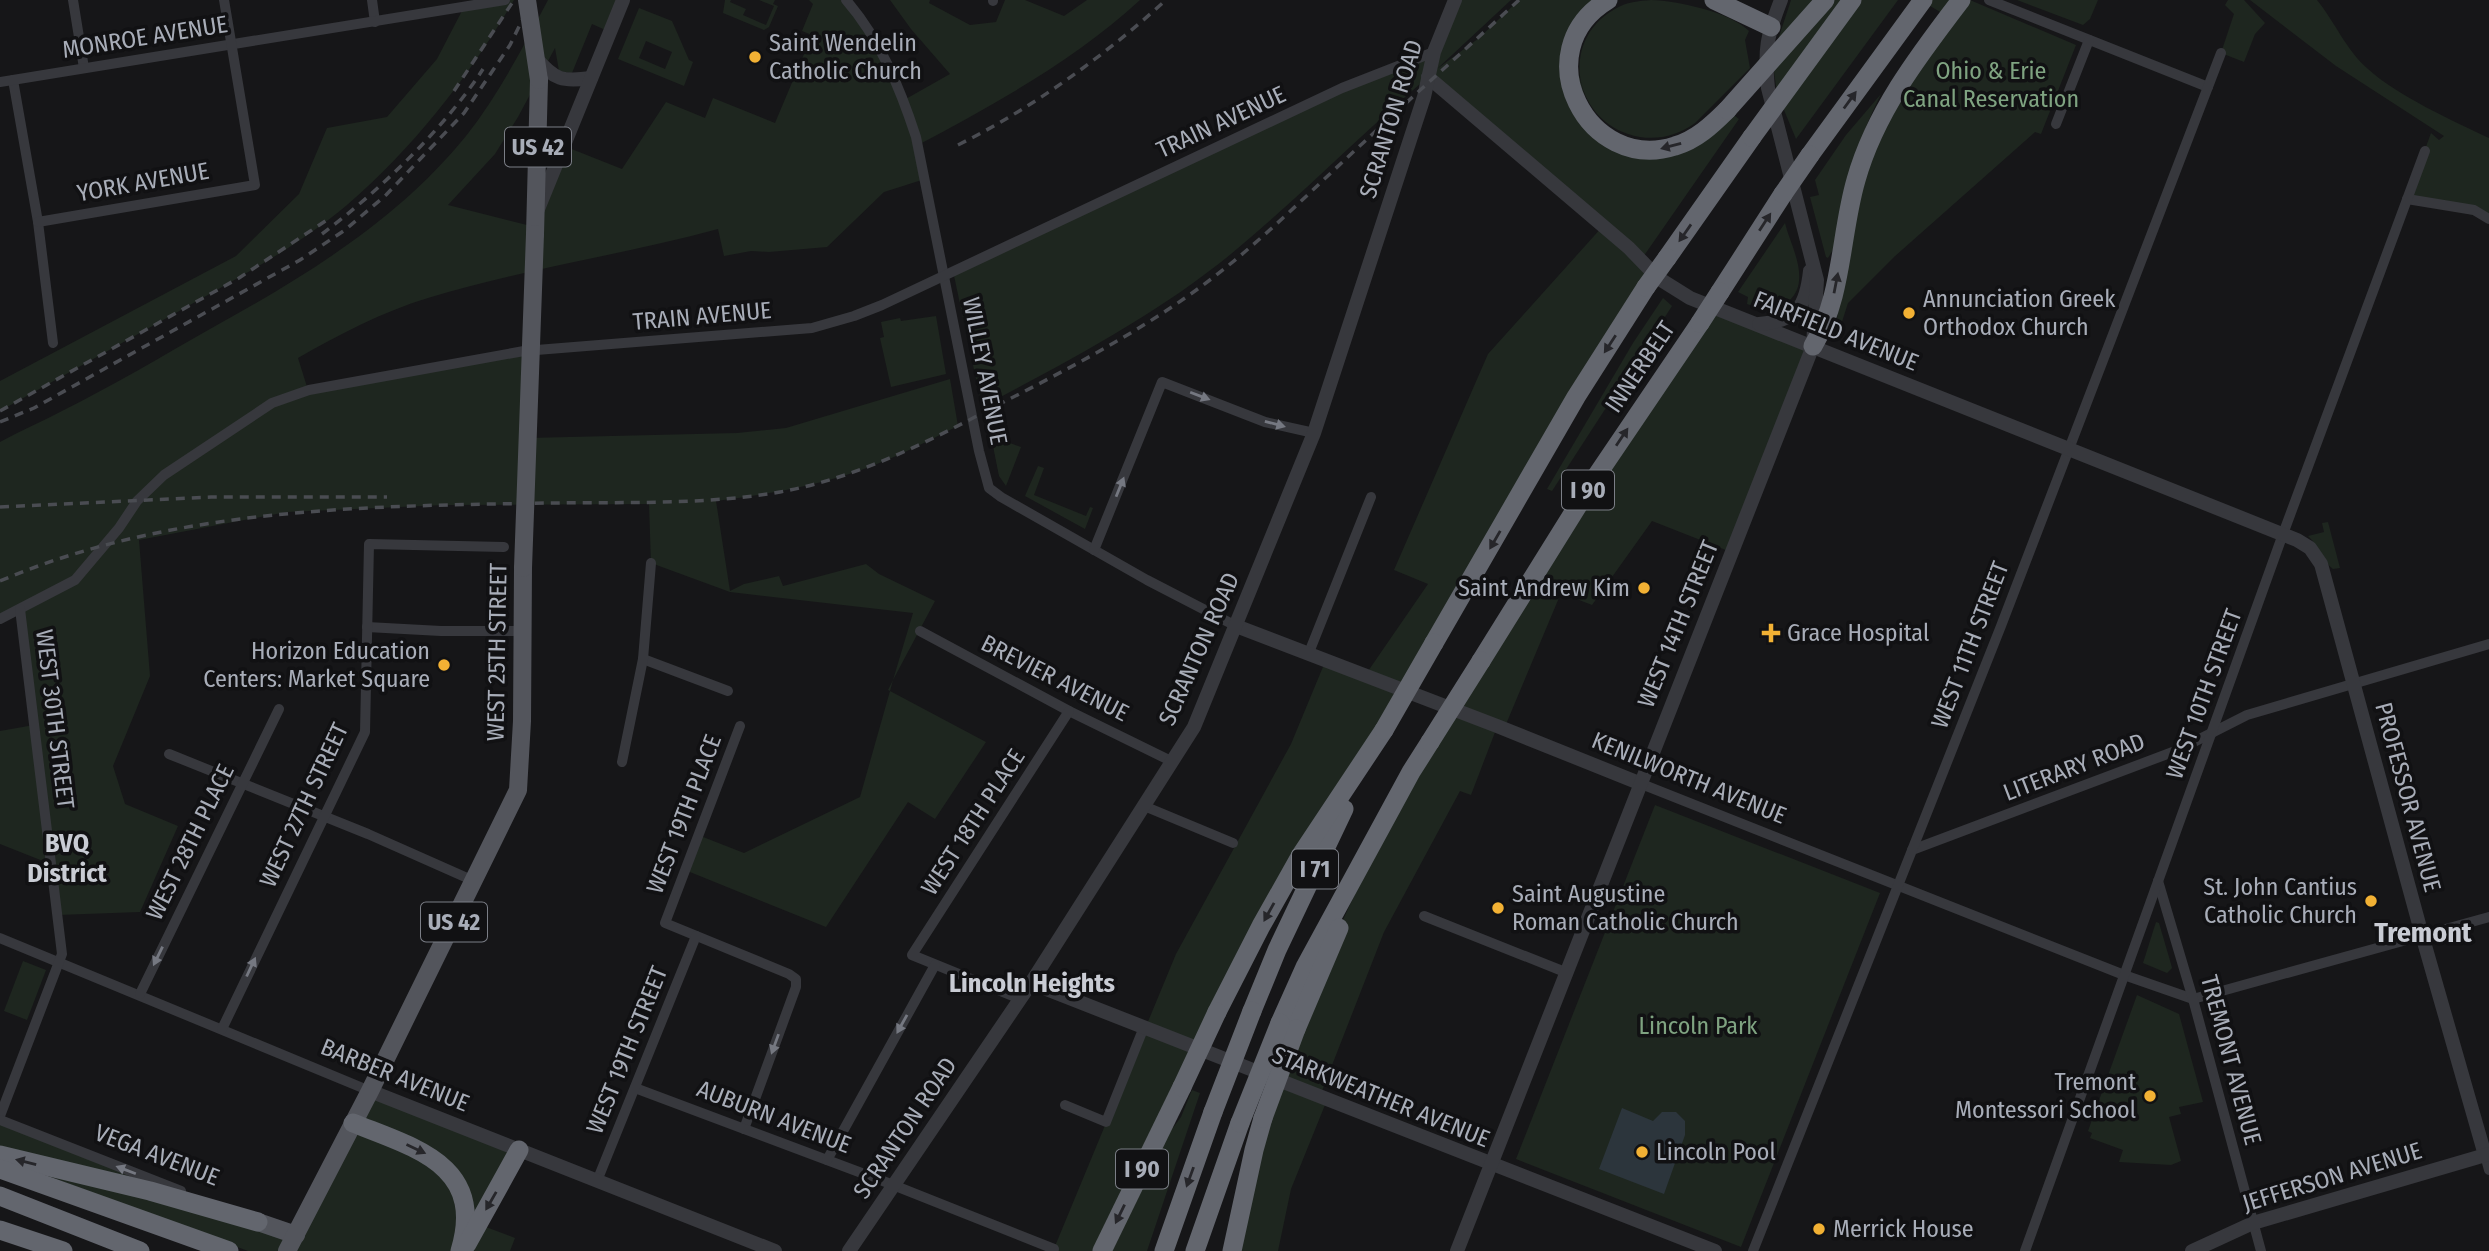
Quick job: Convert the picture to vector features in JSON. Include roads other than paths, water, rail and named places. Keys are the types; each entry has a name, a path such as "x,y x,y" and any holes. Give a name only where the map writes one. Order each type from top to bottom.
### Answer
{"highway":[{"path":"1608,0 1585,18 1577,30 1569,63 1570,82 1576,101 1593,126 1607,137 1648,150 1663,149 1691,139 1727,110 1825,0"},
{"path":"1714,0 1770,27"},
{"name":"INNERBELT","path":"1384,730 1576,397 1646,286 1852,0"},
{"path":"1813,346 1830,311 1850,201 1864,157 1890,99 1961,0"},
{"name":"INNERBELT","path":"1288,1026 1341,924 1411,772 1595,478 1783,194 1921,3"},
{"name":"I 71","path":"1164,1251 1252,1011 1323,851 1384,730"},
{"name":"I 90","path":"1102,1251 1261,926 1301,855 1384,730"},
{"path":"1195,1251 1240,1123 1288,1026"},
{"name":"I 90","path":"1232,1251 1254,1150 1288,1026"},
{"path":"353,1123 418,1149 435,1159 448,1172 464,1202 466,1220 461,1251"},
{"path":"461,1251 519,1150"},
{"path":"0,1155 150,1191 258,1222"},
{"path":"0,1169 229,1251"},
{"path":"0,1196 140,1251"},
{"path":"92,1231 152,1251"},
{"path":"0,1232 40,1251"},
{"path":"0,1232 63,1251"}],"main road":[{"name":"WEST 25TH STREET","path":"287,1251 519,789 523,568 535,234 546,78 536,58 527,0"},
{"name":"VEGA AVENUE","path":"258,1222 296,1235"}],"street":[{"path":"73,0 84,68"},
{"path":"224,0 231,44"},
{"path":"372,0 375,22"},
{"name":"MONROE AVENUE","path":"0,82 503,0"},
{"path":"536,213 623,0"},
{"name":"WILLEY AVENUE","path":"846,0 864,23 896,81 916,137 989,488 1094,550 1236,626"},
{"name":"SCRANTON ROAD","path":"849,1251 1031,983 1194,727 1314,433 1424,97 1434,52 1455,0"},
{"name":"WEST 14TH STREET","path":"1457,1251 1813,346 1817,280 1768,88 1765,50 1770,27 1781,0"},
{"path":"1989,0 2208,87"},
{"path":"2056,124 2089,40"},
{"name":"YORK AVENUE","path":"38,222 255,185 231,44"},
{"name":"TRAIN AVENUE","path":"0,619 75,580 119,528 137,501 164,475 272,403 309,390 524,351 812,328 874,308 1342,88 1434,52"},
{"name":"WEST 11TH STREET","path":"1753,1251 2070,448 2221,53"},
{"name":"FAIRFIELD AVENUE","path":"1429,76 1629,248 1657,278 1690,298 2283,534"},
{"path":"546,78 591,79"},
{"path":"13,80 38,222 53,343"},
{"name":"WEST 10TH STREET","path":"2025,1251 2283,534 2425,151"},
{"path":"2407,199 2474,210 2489,219"},
{"path":"1756,324 1783,320 1794,314 1803,303 1810,272 1804,224"},
{"path":"1094,550 1162,382 1265,422 1314,433"},
{"path":"1308,656 1371,497"},
{"name":"PROFESSOR AVENUE","path":"2283,534 2311,548 2321,564 2422,935 2487,1154 2489,1170"},
{"name":"WEST 27TH STREET","path":"222,1029 365,732 369,544 503,547"},
{"path":"622,762 643,659 651,563"},
{"name":"WEST 30TH STREET","path":"0,1118 62,954 20,609"},
{"name":"KENILWORTH AVENUE","path":"1236,626 1308,656 1497,726 2124,975 2193,999"},
{"path":"367,627 522,631"},
{"name":"BREVIER AVENUE","path":"920,631 1069,711 1171,761"},
{"name":"LITERARY ROAD","path":"1912,850 2178,750 2247,715 2489,644"},
{"path":"643,659 729,691"},
{"name":"WEST 28TH PLACE","path":"140,994 279,709"},
{"name":"WEST 18TH PLACE","path":"935,965 912,955 1069,711"},
{"name":"WEST 19TH PLACE","path":"696,936 665,923 740,726"},
{"path":"169,754 474,881"},
{"path":"1144,806 1233,843"},
{"name":"TREMONT AVENUE","path":"2158,881 2261,1251"},
{"path":"1424,916 1565,972"},
{"path":"2193,999 2489,917"},
{"path":"696,936 796,979 796,987 744,1129"},
{"name":"WEST 19TH STREET","path":"597,1181 696,936"},
{"name":"BARBER AVENUE","path":"0,937 370,1090 775,1251"},
{"path":"827,1160 935,965 1020,999"},
{"name":"STARKWEATHER AVENUE","path":"1031,983 1716,1251"},
{"path":"1065,1105 1106,1122 1144,1027"},
{"name":"AUBURN AVENUE","path":"635,1088 894,1185 1054,1249"},
{"name":"VEGA AVENUE","path":"0,1118 258,1222"},
{"name":"JEFFERSON AVENUE","path":"2192,1251 2253,1223 2487,1154"}],"railway":[{"path":"454,91 514,0"},
{"path":"0,422 34,408 300,260 345,230 386,195 464,113 510,45 532,0"},
{"path":"958,145 1067,80 1166,0"},
{"path":"0,581 66,557 133,538 271,515 411,506 723,499 780,492 863,469 941,434 1052,377 1141,327 1197,289 1277,223 1519,0"},
{"path":"322,234 409,158 450,114 483,69"},
{"path":"0,411 239,278 327,220"},
{"path":"0,507 211,497 387,497"}],"place":[{"name":"Saint Wendelin Catholic Church","path":"755,57"},
{"name":"Annunciation Greek Orthodox Church","path":"1909,313"},
{"name":"Saint Andrew Kim","path":"1644,588"},
{"name":"Grace Hospital","path":"1771,633"},
{"name":"Horizon Education Centers: Market Square","path":"444,665"},
{"name":"St. John Cantius Catholic Church","path":"2371,901"},
{"name":"Saint Augustine Roman Catholic Church","path":"1498,908"},
{"name":"Tremont Montessori School","path":"2150,1096"},
{"name":"Lincoln Pool","path":"1642,1152"},
{"name":"Merrick House","path":"1819,1229"}],"district":[{"name":"BVQ District","path":"67,858"},
{"name":"Tremont","path":"2423,932"},
{"name":"Lincoln Heights","path":"1032,983"}],"park label":[{"name":"Ohio & Erie Canal Reservation","path":"1991,85"},
{"name":"Lincoln Park","path":"1698,1026"}]}
